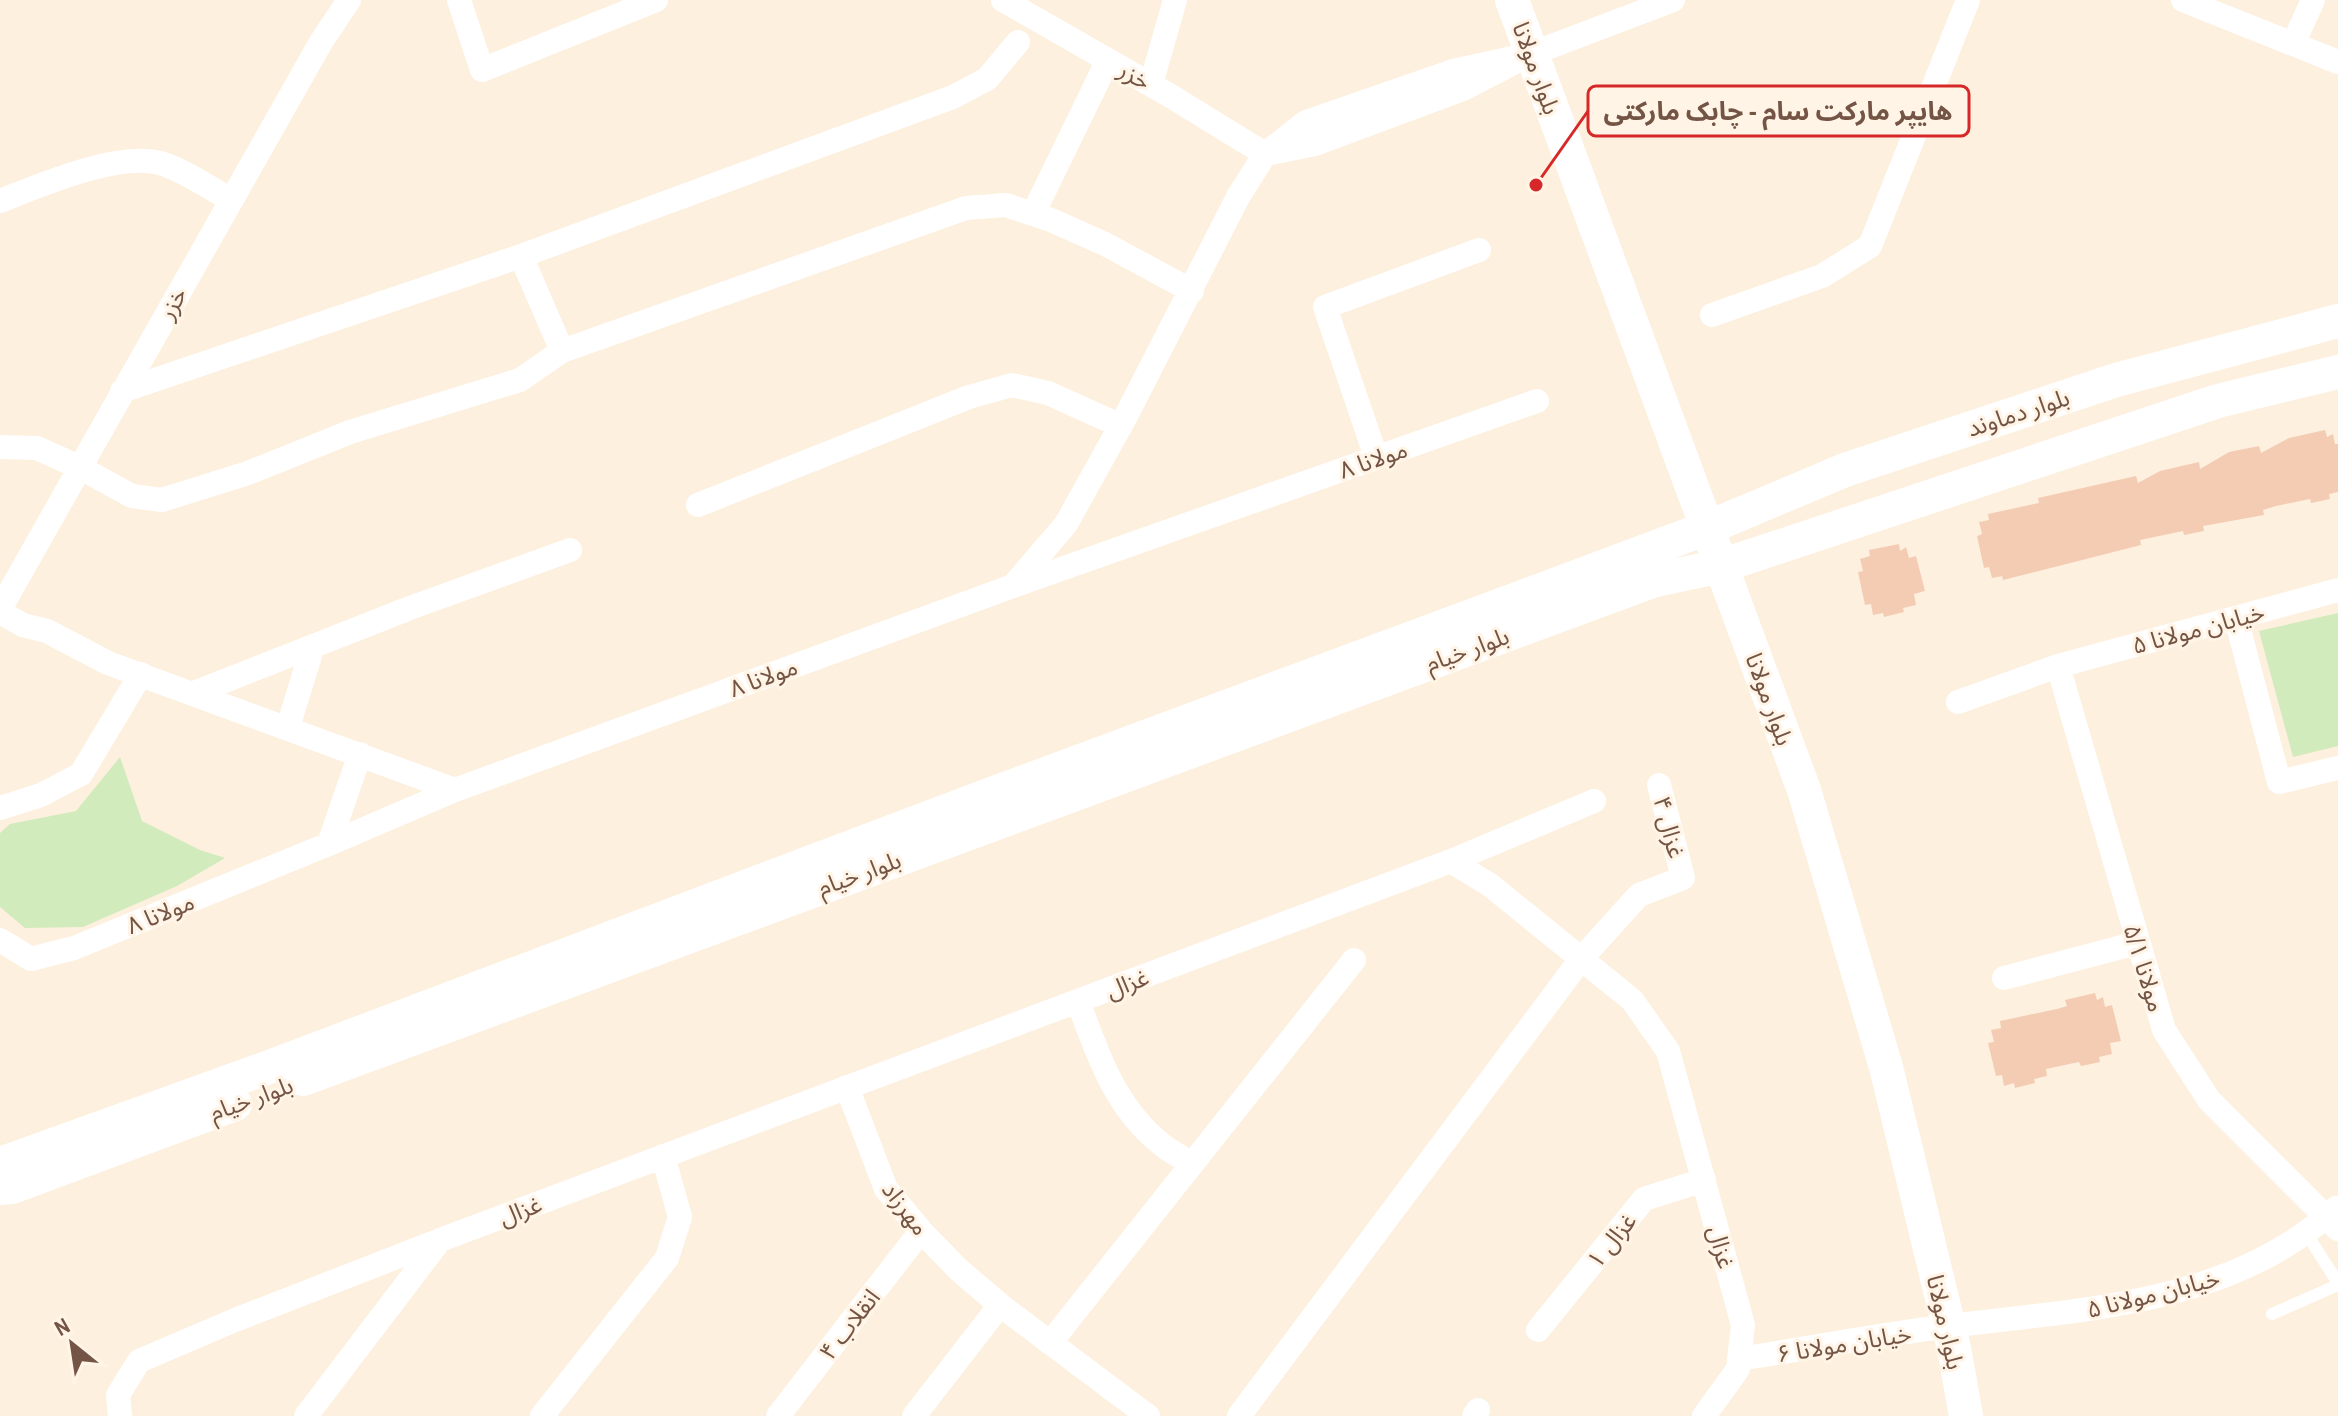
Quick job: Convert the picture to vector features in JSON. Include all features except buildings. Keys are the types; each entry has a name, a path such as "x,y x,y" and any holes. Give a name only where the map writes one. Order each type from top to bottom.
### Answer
{"street":[{"name":"خزر","path":"0,611 321,42 349,0"},
{"path":"459,0 482,70 656,0"},
{"name":"خزر","path":"1003,0 1151,84 1265,154"},
{"path":"1151,84 1175,0"},
{"name":"بلوار مولانا","path":"1512,0 1808,805 1886,1067 1948,1326 1966,1416"},
{"path":"1013,586 1066,524 1121,426 1238,197 1265,154 1315,144 1463,89 1531,54 1673,0"},
{"path":"1712,315 1822,276 1870,246 1968,0"},
{"path":"2183,0 2338,62"},
{"path":"2293,44 2313,0"},
{"path":"122,391 521,256 953,97 987,79 1018,42"},
{"path":"1033,214 1108,60"},
{"path":"0,201 126,160 160,163 231,200"},
{"path":"0,447 37,448 132,496 162,500 248,473 350,432 520,380 562,351 966,208 1006,205 1033,214 1105,244 1192,291"},
{"path":"1376,457 1325,307 1479,250"},
{"path":"521,256 562,351"},
{"name":"بلوار دماوند","path":"1707,528 1845,470 2116,380 2338,321"},
{"path":"1721,566 2218,401 2338,372"},
{"path":"698,505 969,397 1012,385 1048,393 1121,426"},
{"name":"مولانا ۸","path":"0,940 31,959 74,948 455,790 1013,586 1537,401"},
{"name":"بلوار خیام","path":"0,1164 272,1066 1707,528"},
{"path":"194,693 570,550"},
{"name":"بلوار خیام","path":"0,1188 12,1187 1655,580 1721,566"},
{"name":"خیابان مولانا ۵","path":"1958,702 2058,666 2338,590"},
{"path":"0,611 12,627 47,631 108,663 455,790"},
{"path":"2236,618 2279,782 2338,768"},
{"path":"288,727 313,646"},
{"name":"مولانا ۵/۱","path":"2058,666 2164,1030 2209,1100 2334,1217"},
{"path":"0,808 41,795 81,774 141,674"},
{"path":"329,844 360,754"},
{"name":"غزال ۴","path":"1581,959 1639,895 1683,878 1659,785"},
{"path":"1451,861 1594,801"},
{"name":"غزال","path":"120,1416 118,1395 139,1361 235,1320 440,1240 1451,861 1490,885 1632,1000 1668,1051 1743,1325 1739,1359"},
{"path":"2004,978 2137,943"},
{"path":"1239,1416 1581,959"},
{"path":"1050,1343 1354,960"},
{"path":"1078,1001 1099,1058 1124,1106 1160,1143 1191,1163"},
{"name":"مهرزاد","path":"847,1087 886,1189 921,1231 959,1270 1000,1305 1148,1416"},
{"path":"542,1416 667,1258 680,1217 663,1156"},
{"name":"غزال ۱","path":"1538,1330 1644,1199 1704,1180"},
{"name":"خیابان مولانا ۵","path":"1948,1326 2070,1314 2165,1295 2238,1271 2334,1217"},
{"name":"انقلاب ۴","path":"778,1416 921,1231"},
{"path":"306,1416 440,1240"},
{"path":"914,1416 1000,1305"},
{"name":"خیابان مولانا ۶","path":"1739,1359 1948,1326"},
{"path":"1704,1416 1738,1369 1739,1359"}],"lane":[{"path":"2272,1314 2338,1284 2306,1233"}],"green space":[{"path":"2338,613 2338,746 2293,757 2259,631"},
{"path":"120,757 142,821 200,850 225,858 177,886 83,927 25,928 0,907 0,833 10,824 76,811"}],"place":[{"name":"هایپر مارکت سام - چابک مارکتی","path":"1536,185"}]}
